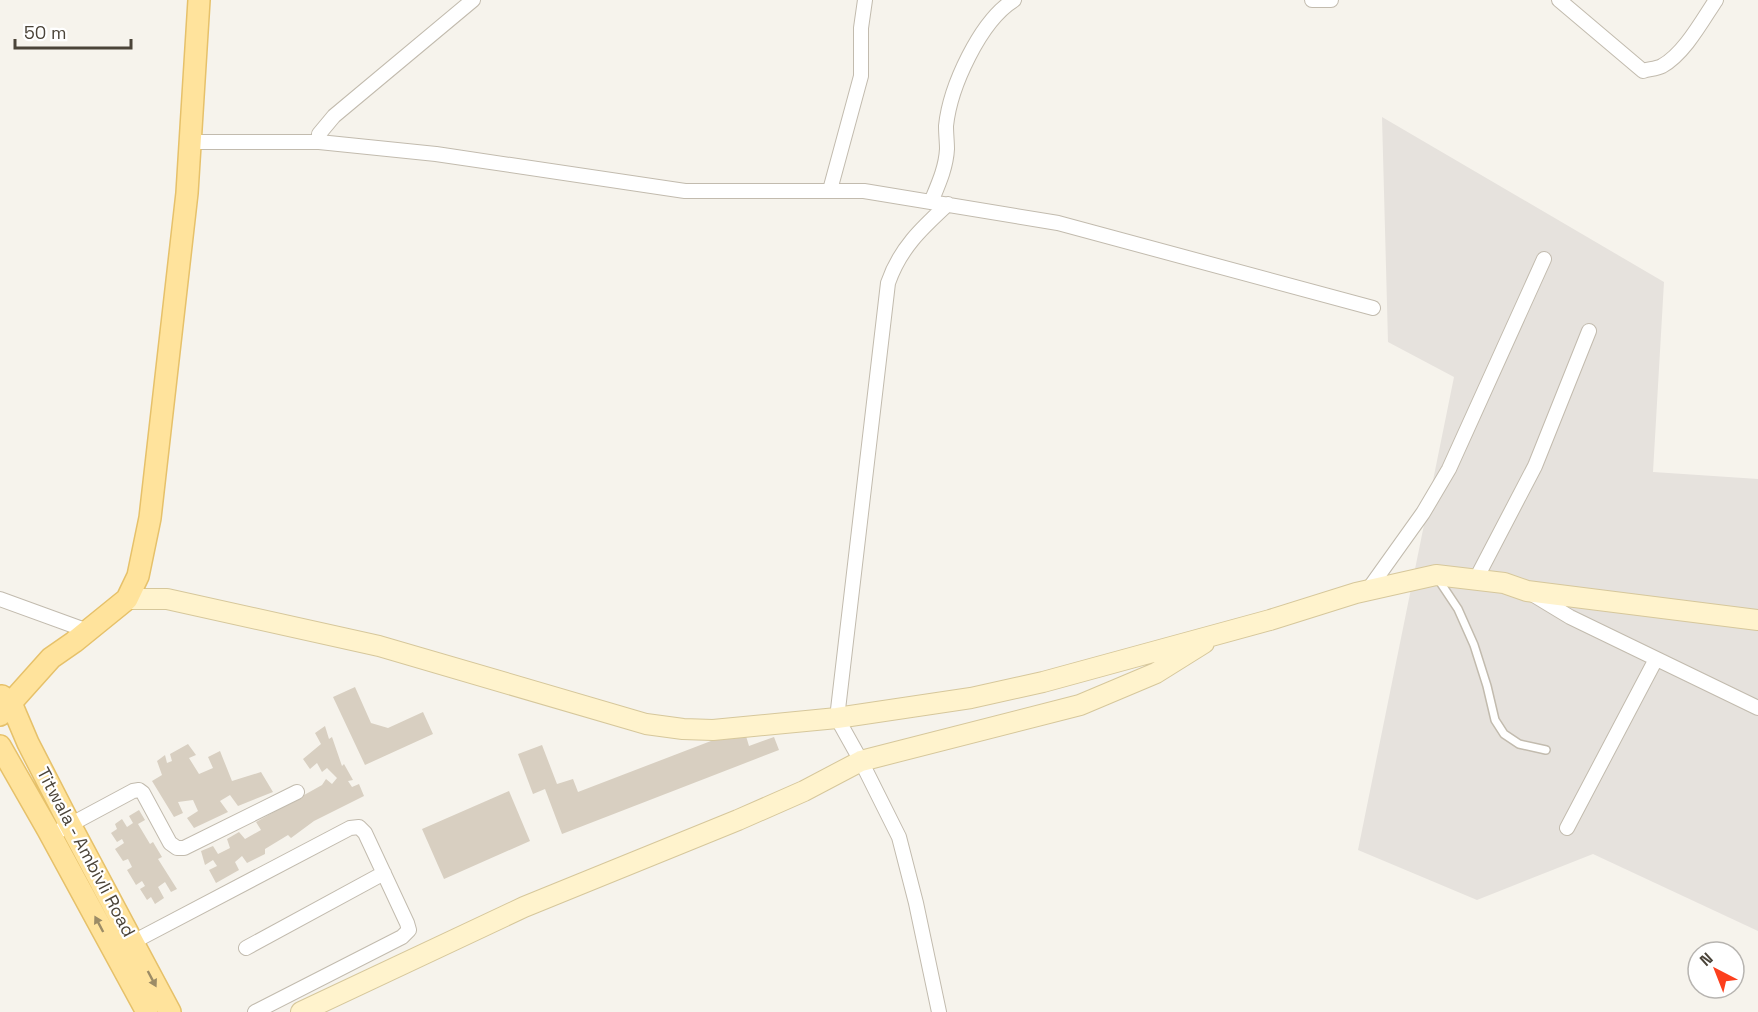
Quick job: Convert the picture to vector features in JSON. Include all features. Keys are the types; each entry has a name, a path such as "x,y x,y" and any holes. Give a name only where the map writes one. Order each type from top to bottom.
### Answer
{"main road":[{"path":"4,704 51,658 127,599 138,576 150,518 187,193 199,0"},
{"name":"Titwala - Ambivli Road","path":"4,704 28,743 170,1012"},
{"name":"Titwala - Ambivli Road","path":"0,746 147,1012"}],"street":[{"path":"318,142 319,134 329,120 473,0"},
{"path":"830,190 861,76 861,28 865,0"},
{"path":"931,202 943,174 947,150 946,127 951,104 967,62 985,27 1002,7 1014,0"},
{"path":"1312,0 1331,0"},
{"path":"1559,0 1643,71 1661,67 1674,57 1716,0"},
{"path":"189,142 318,142 436,154 685,192 864,190 1058,223 1373,308"},
{"path":"939,1012 916,903 899,837 861,760 837,718 888,283 894,265 909,244 919,231 948,204"},
{"path":"1368,590 1423,513 1449,469 1544,259"},
{"path":"1476,579 1535,466 1589,331"},
{"path":"127,599 167,599 379,646 646,724 713,730 837,718 982,696 1044,682 1270,620 1368,590 1436,575 1504,583 1527,591 1570,617 1758,708"},
{"path":"1527,591 1758,620"},
{"path":"0,600 88,631"},
{"path":"301,1012 524,907 804,791 861,760 1080,705 1156,673 1222,632"},
{"path":"1567,828 1656,659"},
{"path":"51,835 133,791 139,790 143,793 170,843 177,848 184,848 297,792"},
{"path":"133,942 350,828 359,827 384,873 409,930 402,937 255,1012"},
{"path":"246,948 384,873"}],"lane":[{"path":"1436,575 1458,609 1474,645 1495,720 1504,734 1519,744 1546,750"}],"shaded area":[{"path":"1382,117 1664,282 1653,472 1758,479 1758,931 1593,854 1477,900 1358,850 1454,377 1388,342"}],"building":[{"path":"355,687 371,723 388,728 423,712 433,734 365,765 333,697"},
{"path":"325,726 329,739 332,737 342,766 344,764 353,780 348,781 352,787 359,784 364,796 314,821 291,838 288,835 265,849 265,854 247,863 242,856 235,862 239,870 216,883 209,870 217,866 213,860 205,865 201,851 213,846 218,854 230,848 227,839 239,832 245,839 261,830 256,822 322,785 326,779 332,784 337,778 327,768 322,772 317,763 310,769 303,759 321,744 315,733"},
{"path":"737,731 740,738 746,736 749,746 774,737 779,750 562,834 545,789 533,794 518,754 542,745 557,784 573,779 578,792"},
{"path":"188,744 196,755 189,758 199,774 213,768 208,757 220,751 232,781 261,772 273,792 238,806 230,795 220,801 228,812 194,828 187,818 198,811 193,800 178,802 183,813 174,817 152,781 162,775 157,761 165,755 167,763 172,761 170,754"},
{"path":"509,791 530,841 444,879 422,829"},
{"path":"139,810 145,820 138,824 150,844 153,842 162,857 158,859 177,889 171,892 165,882 158,887 164,898 155,904 151,897 147,900 140,889 145,886 142,881 136,885 127,870 132,867 128,859 123,861 115,849 124,843 122,839 117,842 111,833 117,829 115,824 122,819 127,827 133,823 129,816"}]}
